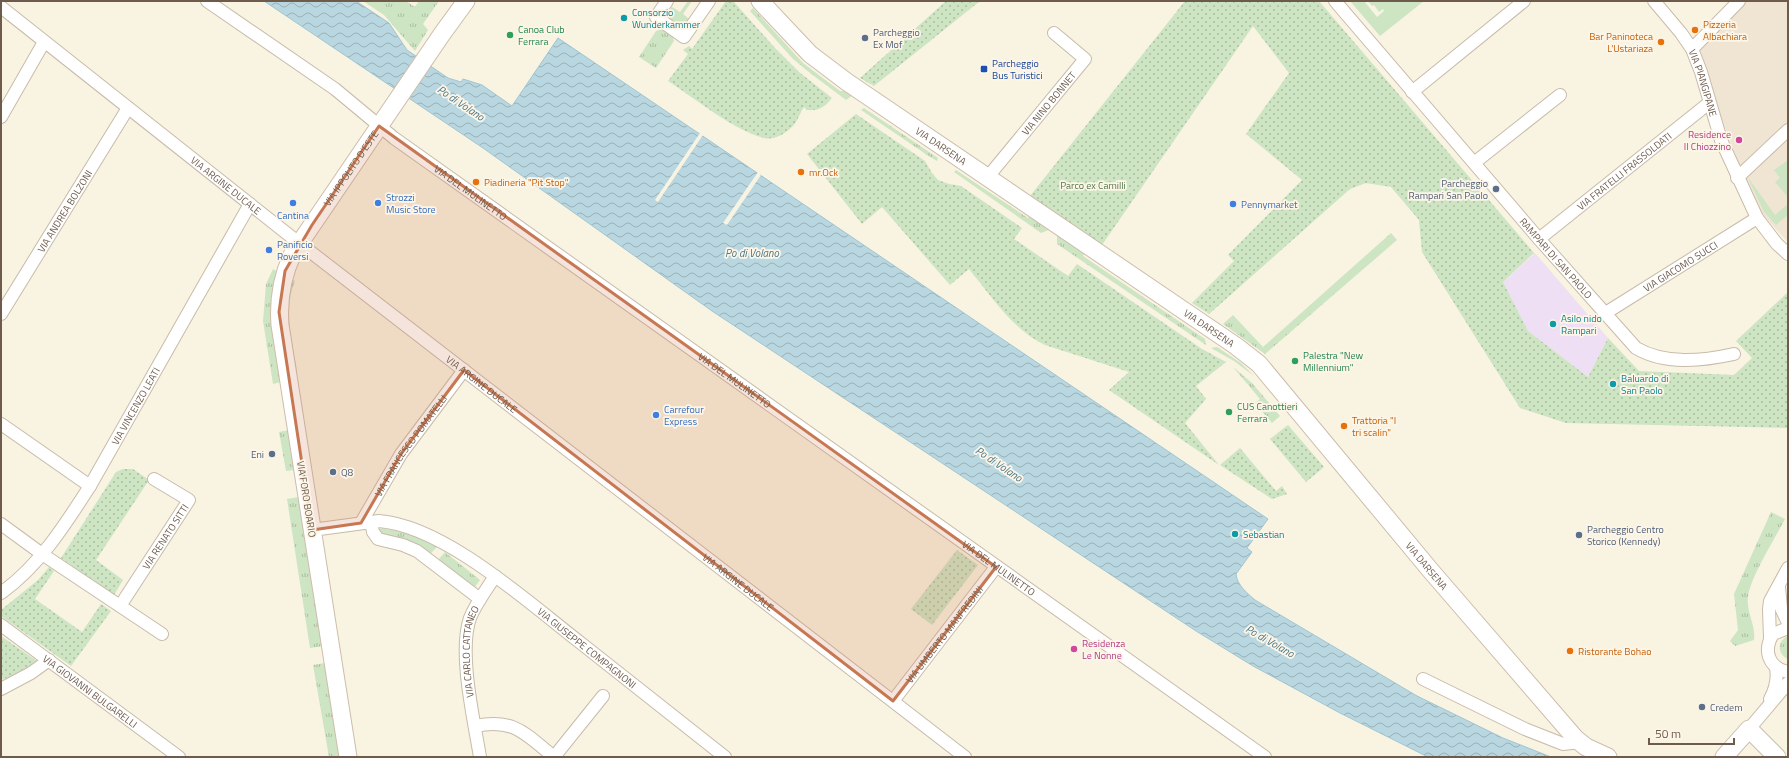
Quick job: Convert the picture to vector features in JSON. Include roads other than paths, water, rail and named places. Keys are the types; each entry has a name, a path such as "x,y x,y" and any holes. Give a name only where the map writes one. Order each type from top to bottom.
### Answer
{"main road":[{"path":"442,34 460,1"},
{"path":"442,34 466,1"},
{"name":"VIA DARSENA","path":"760,1 794,38 831,71 1236,346 1259,364 1436,577 1580,742 1591,750 1608,757"},
{"name":"VIA IPPOLITO D'ESTE","path":"299,243 442,34"},
{"name":"VIA FORO BOARIO","path":"299,243 285,271 281,287 279,312 348,757"},
{"path":"1724,757 1754,723 1777,757"}],"street":[{"path":"11,1 12,9 22,24"},
{"name":"VIA DEL MULINETTO","path":"207,1 335,89 379,126 996,567 1265,757"},
{"path":"668,1 656,17 684,37 709,1"},
{"name":"RAMPARI DI SAN PAOLO","path":"1335,1 1539,240 1636,348 1659,358 1708,359 1734,354"},
{"path":"1412,92 1524,1"},
{"name":"VIA PIANGIPANE","path":"1654,1 1681,33 1692,49 1701,72 1721,140 1737,178 1757,218 1788,254"},
{"path":"1692,49 1739,1"},
{"name":"VIA ARGINE DUCALE","path":"1,7 299,243 965,757"},
{"name":"VIA NINO BONNET","path":"988,178 1084,59 1054,34"},
{"path":"1,117 44,42"},
{"path":"1474,163 1560,95"},
{"name":"VIA FRATELLI FRASSOLDATI","path":"1539,240 1709,103"},
{"name":"VIA ANDREA BOLZONI","path":"1,314 128,108"},
{"path":"1737,178 1788,130"},
{"name":"VIA VINCENZO LEATI","path":"1,593 21,577 42,554 90,486 250,204"},
{"name":"VIA GIACOMO SUCCI","path":"1604,314 1757,218"},
{"name":"VIA FRANCESCO POMATELLI","path":"366,522 401,454 464,370"},
{"path":"1,424 90,486"},
{"name":"VIA RENATO SITTI","path":"120,606 189,500 154,479"},
{"name":"VIA GIUSEPPE COMPAGNONI","path":"312,530 379,521 398,524 429,535 495,576 725,757"},
{"path":"366,522 378,539 412,548 480,599"},
{"path":"1,524 42,554 162,634"},
{"path":"432,562 445,544"},
{"name":"VIA UMBERTO MANFREDINI","path":"893,701 996,567"},
{"path":"1754,723 1776,687 1778,678 1776,668 1770,661 1768,654 1770,638 1769,609 1770,601 1788,568"},
{"name":"VIA CARLO CATTANEO","path":"480,757 467,663 466,642 470,619 480,599 495,576"},
{"path":"1779,585 1781,608 1788,623"},
{"name":"VIA GIOVANNI BULGARELLI","path":"1,625 179,757"},
{"path":"1770,638 1779,630 1788,628"},
{"path":"1,689 30,673 49,660"},
{"path":"1776,668 1788,672"},
{"path":"1423,679 1525,729 1563,744 1580,742"},
{"path":"1754,723 1788,683"},
{"path":"475,726 494,723 514,727 554,757 603,696"}],"water":[{"name":"Po di Volano","path":"264,1 356,1 389,23 407,50 448,78 461,82 463,79 482,85 512,106 558,38 1268,519 1247,548 1252,552 1236,574 1240,585 1255,600 1417,696 1503,738 1551,757 1428,757 1340,713 1253,666 1196,631 712,311 483,148"}],"place":[{"name":"Consorzio Wunderkammer","path":"624,18"},
{"name":"Pizzeria Albachiara","path":"1695,30"},
{"name":"Canoa Club Ferrara","path":"510,35"},
{"name":"Parcheggio Ex Mof","path":"865,38"},
{"name":"Bar Paninoteca L'Ustariaza","path":"1661,42"},
{"name":"Parcheggio Bus Turistici","path":"984,69"},
{"name":"Residence Il Chiozzino","path":"1739,140"},
{"name":"mr.Ock","path":"801,172"},
{"name":"Piadineria \"Pit Stop\"","path":"476,182"},
{"name":"Parcheggio Rampari San Paolo","path":"1496,189"},
{"name":"Cantina","path":"293,203"},
{"name":"Strozzi Music Store","path":"378,203"},
{"name":"Pennymarket","path":"1233,204"},
{"name":"Panificio Roversi","path":"269,250"},
{"name":"Asilo nido Rampari","path":"1553,324"},
{"name":"Palestra \"New Millennium\"","path":"1295,361"},
{"name":"Baluardo di San Paolo","path":"1613,384"},
{"name":"CUS Canottieri Ferrara","path":"1229,412"},
{"name":"Carrefour Express","path":"656,415"},
{"name":"Trattoria \"I tri scalin\"","path":"1344,426"},
{"name":"Eni","path":"272,454"},
{"name":"Q8","path":"333,472"},
{"name":"Sebastian","path":"1235,534"},
{"name":"Parcheggio Centro Storico (Kennedy)","path":"1579,535"},
{"name":"Residenza Le Nonne","path":"1074,649"},
{"name":"Ristorante Bohao","path":"1570,651"},
{"name":"Credem","path":"1702,707"}],"park label":[{"name":"Parco ex Camilli","path":"1093,185"}]}
